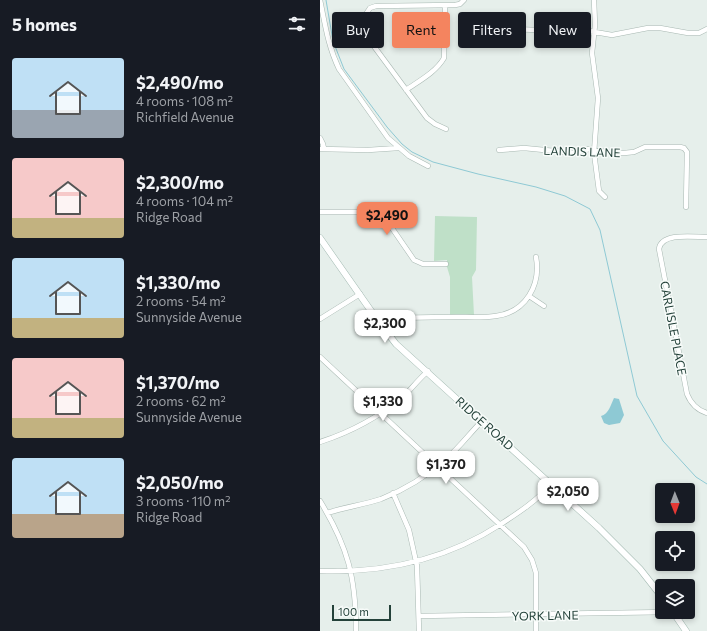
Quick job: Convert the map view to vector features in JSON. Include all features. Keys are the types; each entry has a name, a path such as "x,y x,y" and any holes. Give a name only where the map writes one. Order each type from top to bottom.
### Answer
{"street":[{"path":"320,0 327,40 339,68 383,132 398,148 428,166"},
{"path":"388,0 388,6"},
{"path":"446,129 427,118 373,45 366,18 368,10 372,7 455,6 464,0"},
{"path":"594,0 594,32 592,53 598,98 594,150 598,191 605,197"},
{"path":"406,90 434,70 444,58 445,6"},
{"path":"526,30 560,34 589,31 617,35 654,28 688,33 699,33 707,29"},
{"path":"320,138 323,144 322,149 368,150 398,148"},
{"name":"LANDIS LANE","path":"499,150 529,148 567,153 581,152 589,149 624,153 634,152 645,147 684,148 687,152 686,207"},
{"path":"320,212 379,212 414,260 423,264 446,264"},
{"name":"CARLISLE PLACE","path":"707,237 667,238 661,242 659,250 687,394 693,405 702,412 707,413"},
{"name":"RIDGE ROAD","path":"320,238 396,344 428,371 551,484 640,569 655,588"},
{"path":"382,326 394,319 497,316 517,308 529,296 537,277 538,267 536,257"},
{"path":"320,319 360,294"},
{"path":"529,296 544,306"},
{"path":"320,357 524,547 532,560 536,573 536,631"},
{"path":"320,442 358,427 381,414 403,396 428,371"},
{"path":"327,513 367,503 409,485 437,466 453,452 482,421"},
{"path":"320,570 351,571 378,569 417,562 445,553 465,544 501,524 524,508 551,484"},
{"path":"393,493 407,522 414,546 418,577 419,631"},
{"path":"320,501 342,543 351,571 356,605 356,631"},
{"name":"YORK LANE","path":"419,616 655,612"},
{"path":"678,619 686,631"}],"green space":[{"path":"435,216 477,217 476,270 472,277 474,315 450,315 450,277 447,267 447,260 434,261"}],"water":[{"path":"614,398 619,399 624,415 620,423 609,425 604,423 601,416 608,411"}],"waterway":[{"path":"326,0 333,41 344,69 387,127 402,144 412,152 433,162 536,187 565,196 590,209 600,230 637,396 663,441 696,477 707,484"}]}
